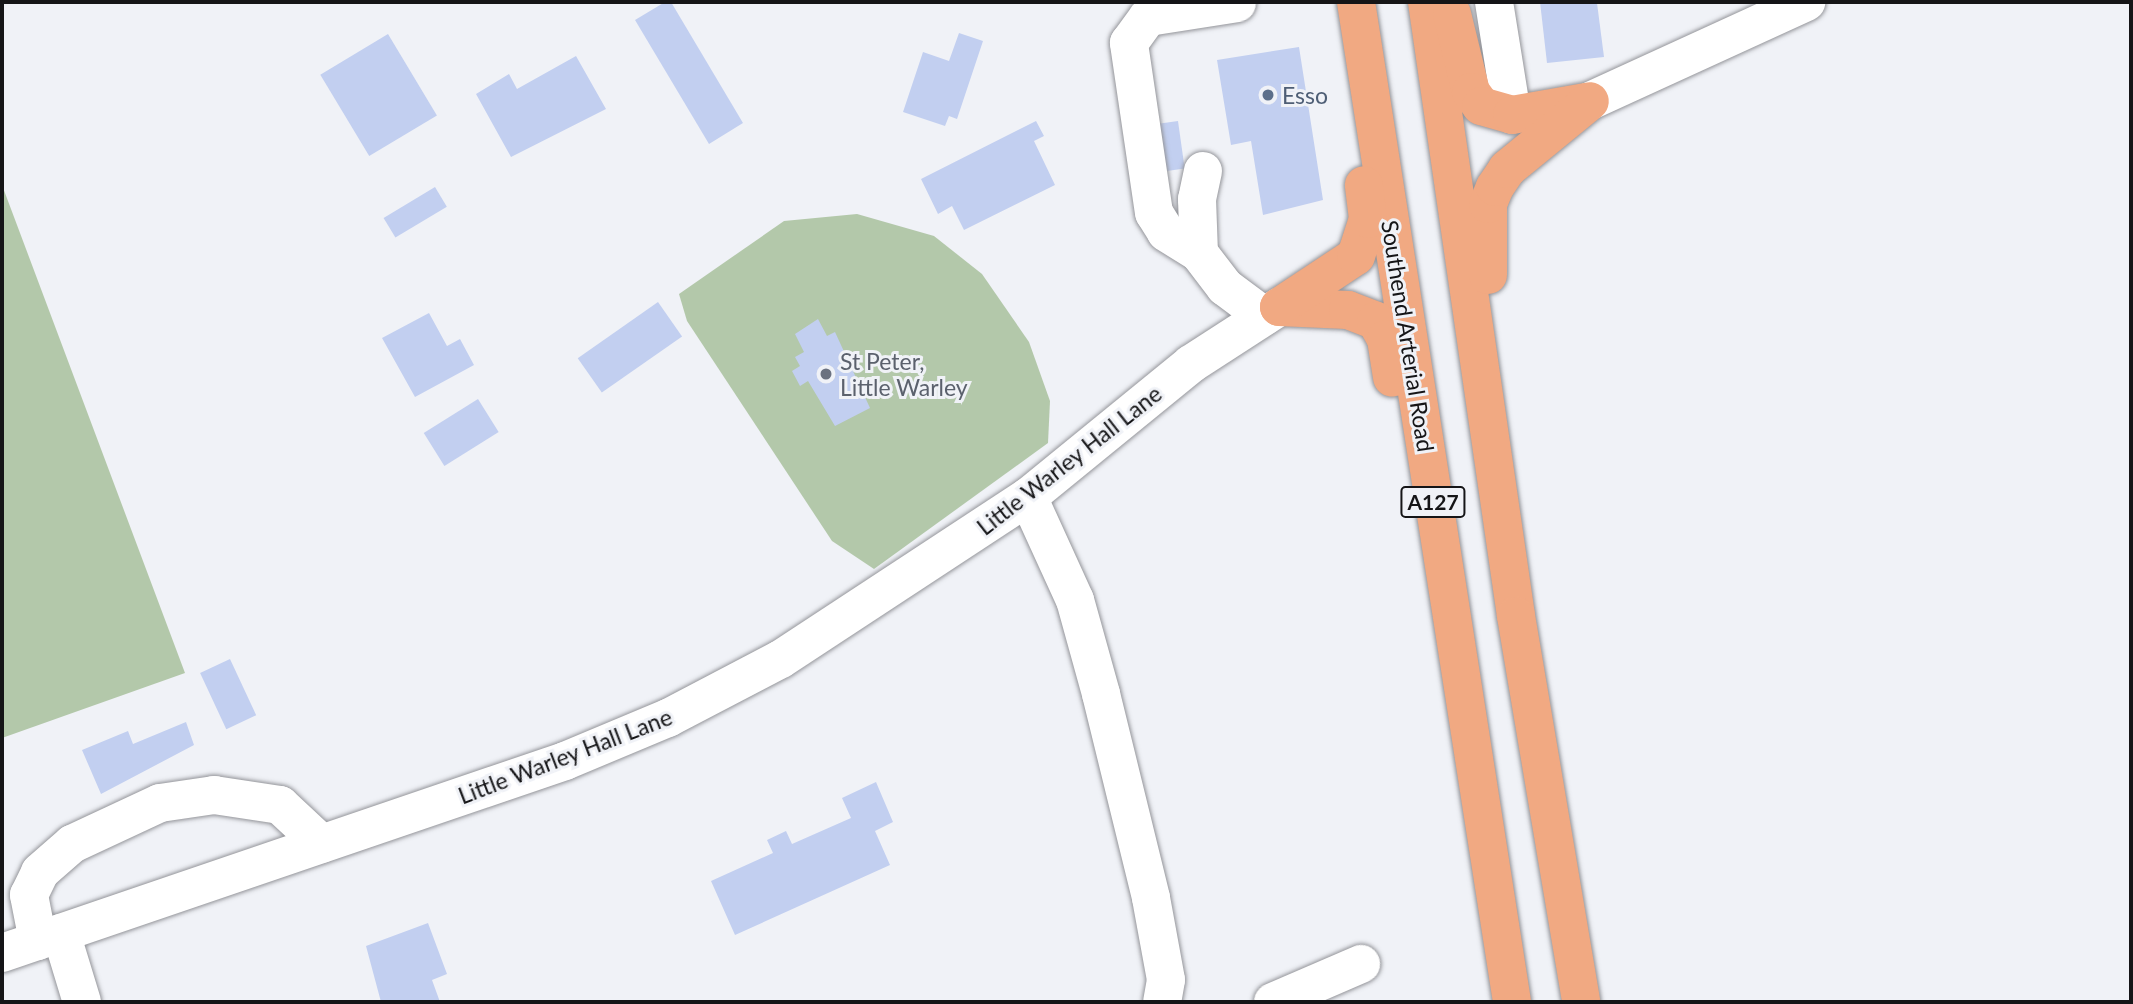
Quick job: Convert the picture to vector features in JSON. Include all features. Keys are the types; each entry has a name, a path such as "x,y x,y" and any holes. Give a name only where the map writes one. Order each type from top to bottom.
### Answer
{"highway":[{"path":"1272,312 1343,267 1366,238 1340,2"},
{"name":"Southend Arterial Road","path":"1356,2 1512,1002"},
{"name":"A127","path":"1427,2 1516,616 1581,1002"},
{"path":"1449,2 1471,92 1481,106 1512,116 1590,101"},
{"path":"1516,616 1510,482 1486,256 1488,204 1507,169 1590,101"},
{"path":"1272,312 1348,310 1376,321 1386,339 1438,677 1512,1002"}],"street":[{"path":"1494,2 1512,116"},
{"path":"1590,101 1806,2"},
{"path":"1237,3 1148,17 1129,43 1154,214 1166,232 1199,253 1225,287 1272,312"},
{"path":"1199,253 1196,199 1203,171"},
{"name":"Little Warley Hall Lane","path":"2,953 322,844 668,719 781,659 1028,497 1191,364 1272,312"},
{"path":"1028,497 1075,600 1101,694 1151,898 1166,980 1162,1002"},
{"path":"82,1002 29,895 40,872 72,844 160,803 214,795 280,805 322,844"},
{"path":"1272,1002 1361,964"}],"green space":[{"path":"2,185 185,673 2,738"},
{"path":"857,214 934,236 982,274 1029,342 1050,401 1048,443 874,569 832,541 687,321 679,294 784,221"}],"building":[{"path":"665,2 671,2 743,123 709,144 635,20"},
{"path":"1540,2 1597,3 1604,57 1547,63"},
{"path":"959,33 983,41 957,119 949,116 945,126 903,112 923,52 949,61"},
{"path":"388,34 437,115 369,156 320,75"},
{"path":"1299,47 1323,200 1263,215 1251,141 1231,145 1217,60"},
{"path":"576,56 606,109 511,157 476,94 509,74 517,89"},
{"path":"1036,121 1044,136 1034,141 1055,185 964,230 952,206 938,214 921,179"},
{"path":"1178,121 1185,169 1158,172 1151,125"},
{"path":"435,187 447,207 395,238 384,218"},
{"path":"658,302 682,336 602,393 578,358"},
{"path":"429,313 447,346 460,339 474,365 415,397 382,338"},
{"name":"St Peter, Little Warley","path":"818,319 827,336 835,332 870,408 835,426 808,381 800,386 792,371 800,366 795,357 804,352 795,334"},
{"path":"478,399 499,432 444,466 424,433"},
{"path":"230,659 256,715 226,729 200,673"},
{"path":"186,722 194,745 101,794 82,750 128,731 133,744"},
{"path":"876,782 893,822 875,831 890,865 735,935 711,881 773,853 767,840 786,831 792,844 851,818 842,798"},
{"path":"428,923 447,974 432,980 440,1002 381,1002 366,946"}],"place":[{"name":"Esso","path":"1268,95"},
{"name":"St Peter, Little Warley","path":"826,374"}]}
